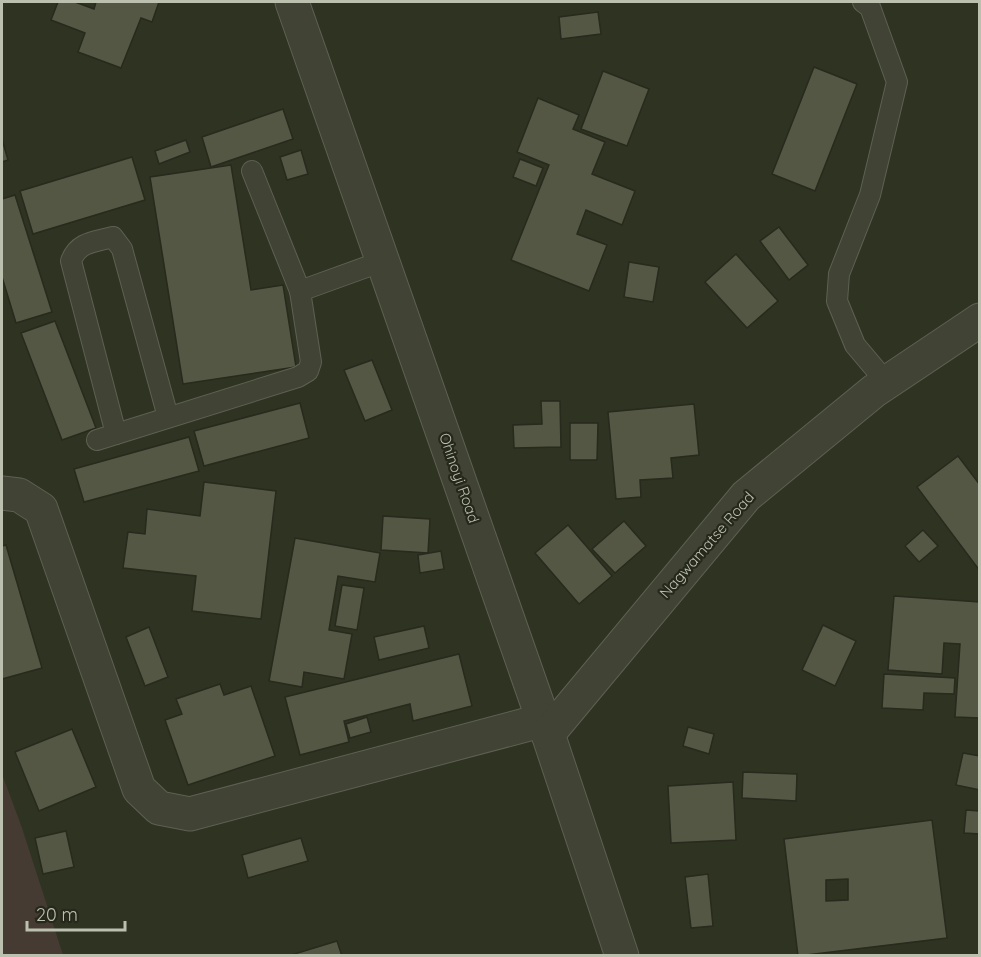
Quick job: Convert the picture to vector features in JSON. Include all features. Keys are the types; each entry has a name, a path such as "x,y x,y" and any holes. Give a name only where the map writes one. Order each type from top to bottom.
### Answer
{"street":[{"name":"Ohinoyi Road","path":"292,2 546,727 622,956"},
{"name":"Nagwamatse Road","path":"546,727 746,496 887,383 980,320"},
{"path":"2,493 19,495 41,509 139,789 159,808 190,814 546,727"}],"lane":[{"path":"863,2 870,7 897,82 870,195 839,274 837,301 855,345 887,383"},
{"path":"97,440 298,377 308,371 311,362 300,291 252,171"},
{"path":"116,434 70,261 75,251 86,244 113,237 122,249 168,417"},
{"path":"300,291 383,261"}],"shaded area":[{"path":"2,774 22,828 63,955 2,955"}],"building":[{"path":"58,2 75,2 94,9 96,2 159,2 152,22 141,18 121,68 78,52 85,33 51,20"},
{"path":"598,12 601,34 561,39 559,17"},
{"path":"814,67 857,84 815,191 772,174"},
{"path":"603,71 649,89 627,146 581,129"},
{"path":"538,98 579,115 573,129 605,142 592,174 635,191 622,225 586,210 577,234 607,245 589,291 511,260 549,165 517,152"},
{"path":"283,109 293,139 211,167 202,137"},
{"path":"2,139 8,160 2,162"},
{"path":"186,140 190,152 159,164 155,151"},
{"path":"301,150 308,174 287,180 280,157"},
{"path":"132,157 145,200 33,234 20,191"},
{"path":"520,159 543,168 536,186 513,177"},
{"path":"231,165 251,290 283,285 296,367 183,384 150,177"},
{"path":"15,195 52,312 16,323 2,277 2,199"},
{"path":"779,227 808,265 789,280 760,241"},
{"path":"736,254 778,301 747,328 705,282"},
{"path":"629,262 659,267 653,302 624,297"},
{"path":"55,321 96,428 62,440 21,333"},
{"path":"372,360 392,410 365,421 344,370"},
{"path":"541,401 560,401 561,447 514,448 513,425 542,424"},
{"path":"300,403 309,438 204,466 194,431"},
{"path":"694,404 699,455 671,458 673,478 640,480 641,497 616,499 608,412"},
{"path":"570,423 598,423 597,460 570,460"},
{"path":"189,437 199,471 84,502 74,469"},
{"path":"958,456 980,485 980,571 917,487"},
{"path":"204,482 276,491 261,619 192,611 196,576 123,568 128,532 145,534 147,509 200,516"},
{"path":"383,516 430,519 428,553 381,550"},
{"path":"624,521 646,546 615,573 592,549"},
{"path":"568,525 612,576 579,604 535,553"},
{"path":"923,530 938,546 919,562 905,546"},
{"path":"295,538 380,553 375,582 338,576 329,630 352,634 344,679 304,672 302,687 269,681"},
{"path":"6,545 42,668 2,679 2,546"},
{"path":"441,551 444,569 420,573 418,555"},
{"path":"342,585 364,588 357,630 335,626"},
{"path":"894,596 980,602 980,718 955,717 960,644 944,643 942,674 888,670"},
{"path":"823,625 856,641 835,686 802,670"},
{"path":"424,626 429,648 379,660 374,637"},
{"path":"149,627 168,677 145,686 126,637"},
{"path":"459,654 472,706 413,721 410,704 344,721 349,742 300,755 285,697"},
{"path":"884,674 955,678 954,694 924,693 923,710 882,708"},
{"path":"220,684 224,695 251,686 275,756 188,785 165,720 182,714 176,699"},
{"path":"367,717 371,732 350,738 346,724"},
{"path":"688,727 714,734 709,754 683,746"},
{"path":"72,729 96,787 39,811 15,752"},
{"path":"963,753 980,756 980,790 956,785"},
{"path":"743,772 797,774 796,801 742,798"},
{"path":"733,782 736,840 671,843 668,786"},
{"path":"966,810 980,811 980,834 964,833"},
{"path":"932,820 947,938 798,956 784,839","holes":["848,879 848,900 826,901 826,880"]},
{"path":"66,831 74,867 43,874 35,838"},
{"path":"301,838 308,861 248,878 242,855"},
{"path":"708,874 713,926 691,928 685,877"},
{"path":"337,941 342,956 291,955"}]}
